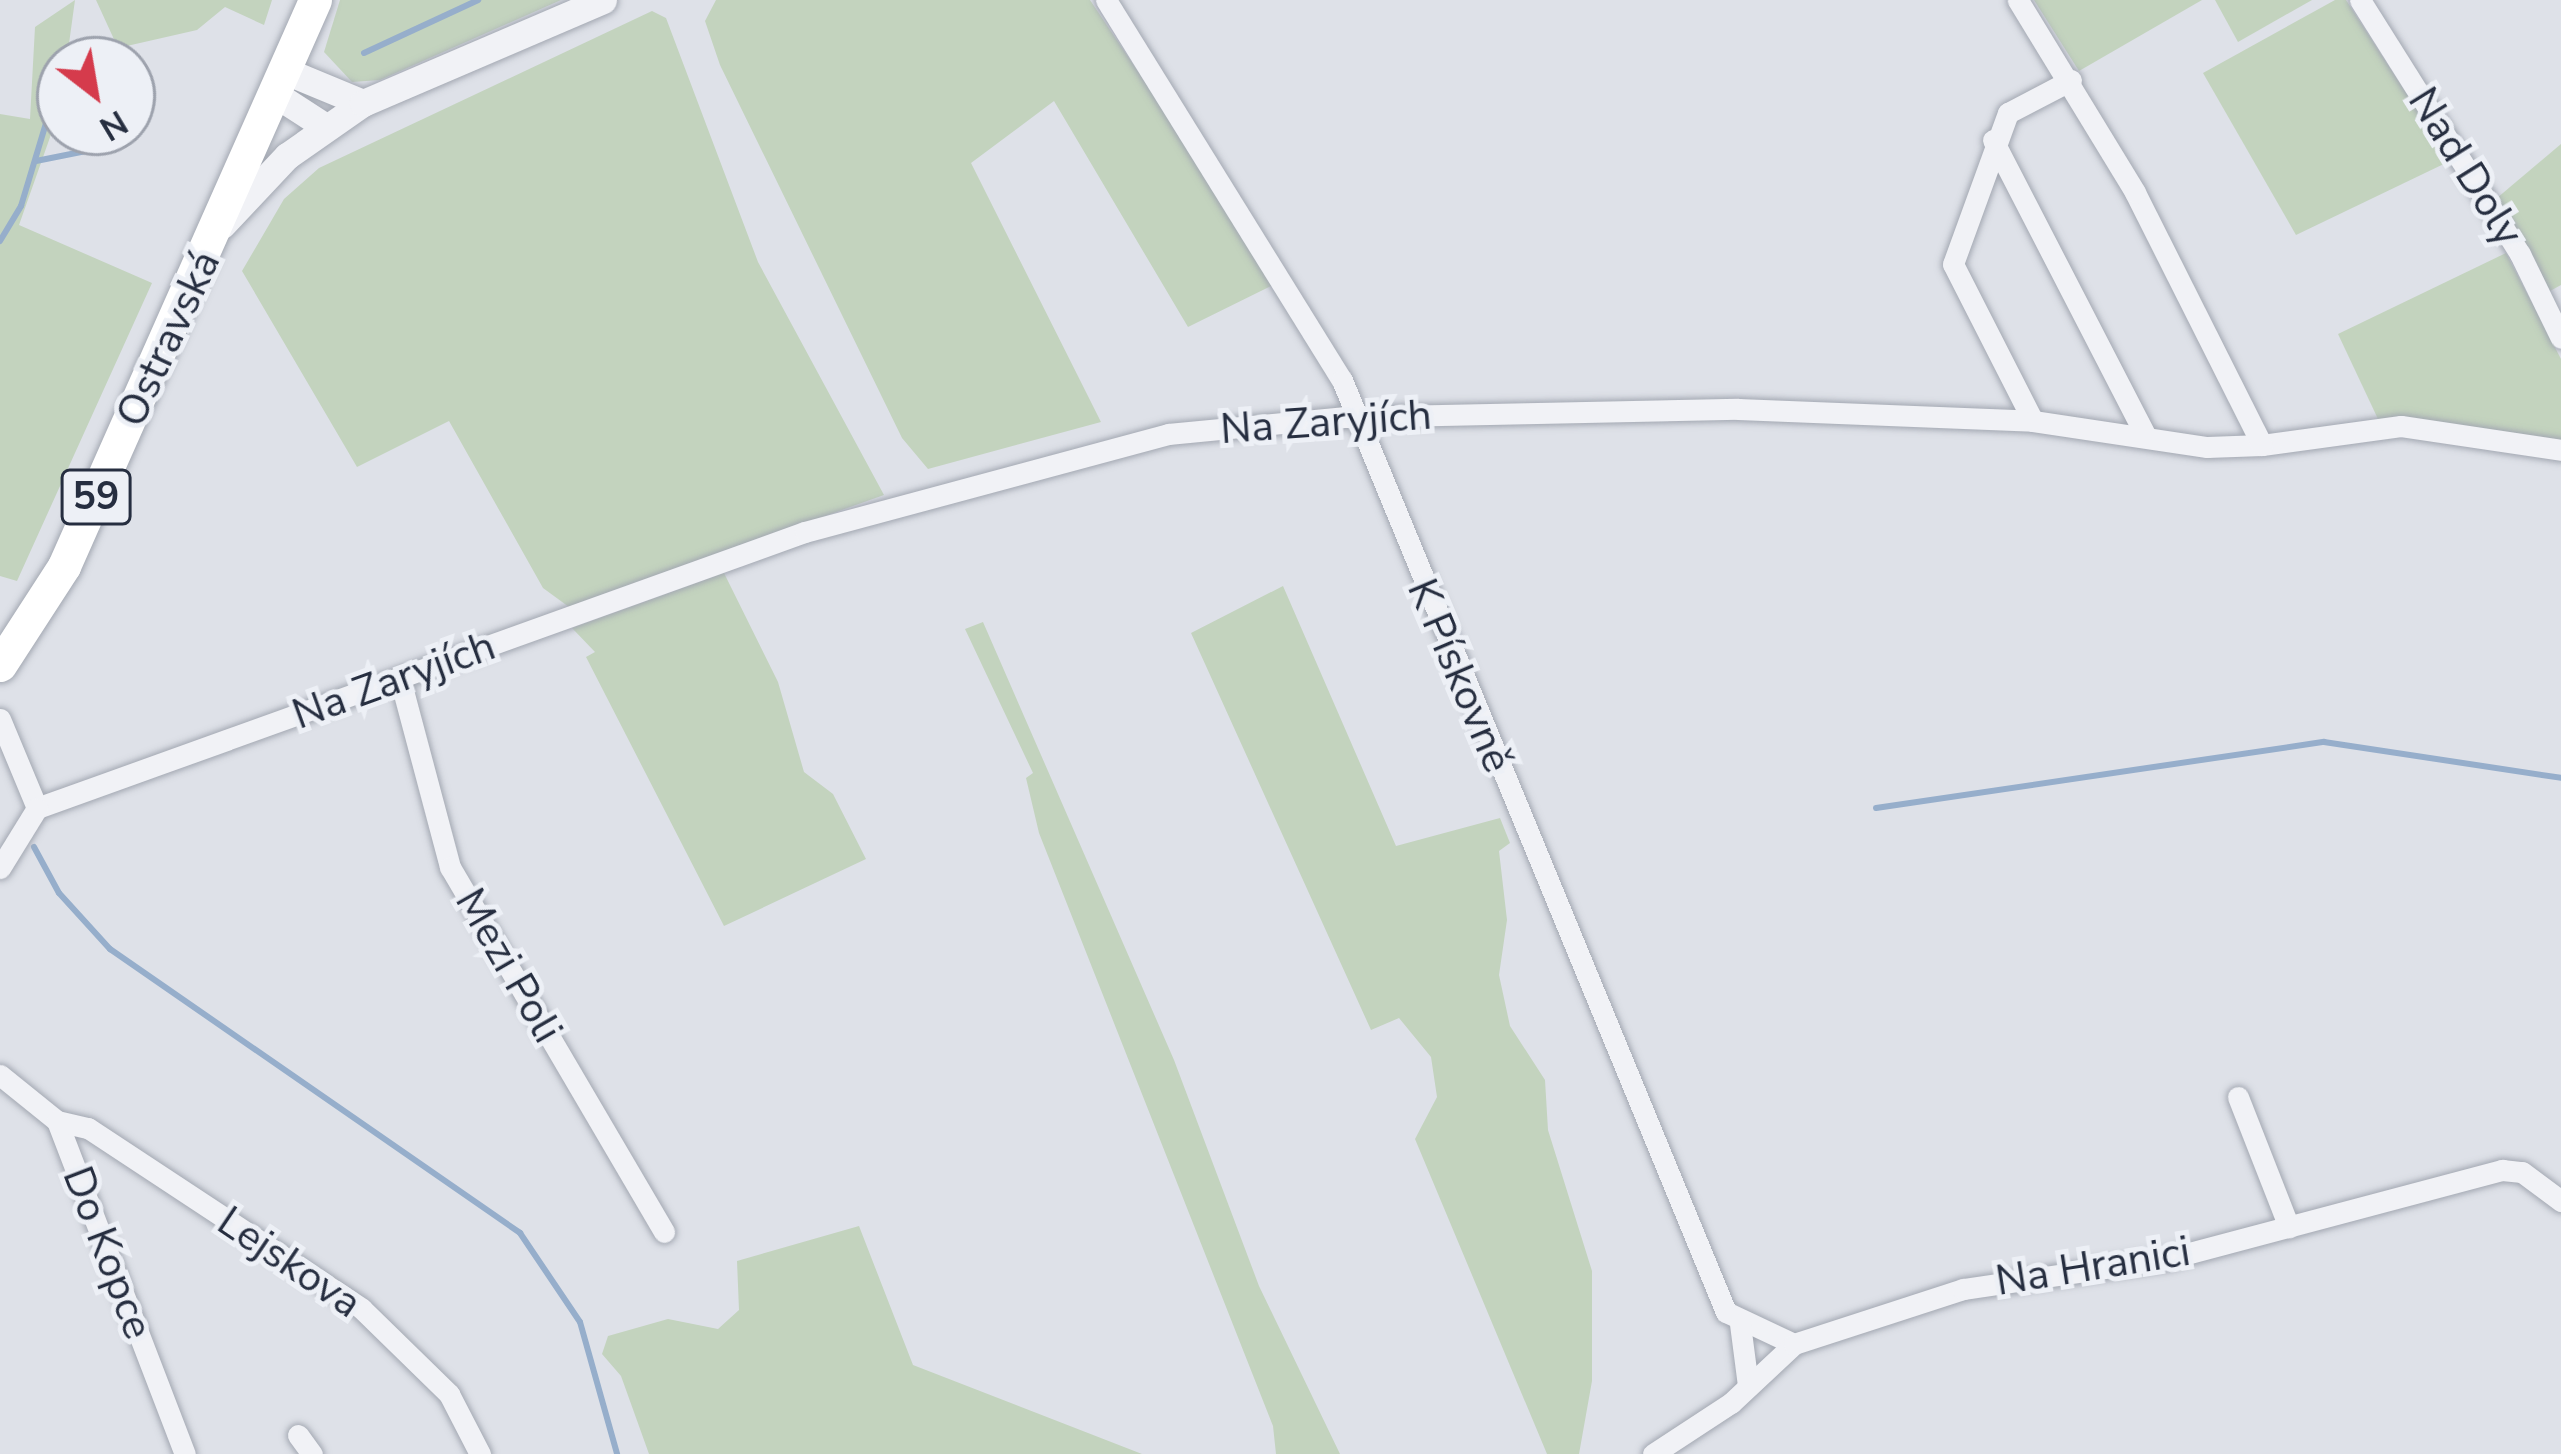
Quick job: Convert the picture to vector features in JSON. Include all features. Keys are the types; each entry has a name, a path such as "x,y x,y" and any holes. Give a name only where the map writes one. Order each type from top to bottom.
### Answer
{"main road":[{"name":"Ostravská","path":"0,665 64,566 219,229 315,0"}],"street":[{"path":"219,229 326,127 363,103 603,0"},
{"name":"K Pískovně","path":"1106,0 1272,254 1360,418 1489,754 1594,981 1718,1294 1740,1324"},
{"path":"2018,0 2071,80 2262,445 2401,426 2561,450"},
{"name":"Nad Doly","path":"2360,0 2520,254 2561,338"},
{"path":"2033,421 1953,264 1993,140 2008,113 2071,80"},
{"path":"283,84 363,103"},
{"path":"283,84 326,127"},
{"path":"1993,140 2146,436"},
{"name":"Na Zaryjích","path":"37,808 805,532 1168,434 1360,418 1738,409 2033,421 2262,445"},
{"name":"Mezi Poli","path":"400,679 451,867 664,1232"},
{"path":"0,719 37,808 0,868"},
{"name":"Do Kopce","path":"0,1075 56,1121 184,1454"},
{"path":"2237,1097 2289,1227"},
{"name":"Lejskova","path":"56,1121 88,1128 362,1309 449,1394 480,1454"},
{"name":"Na Hranici","path":"1653,1454 1748,1386 1794,1344 1963,1289 2168,1259 2503,1169 2561,1201"},
{"path":"1748,1386 1740,1324 1794,1344"}],"green space":[{"path":"75,0 70,36 36,36 36,156 43,156 19,225 152,283 17,581 0,576 0,114 30,119 35,27"},
{"path":"96,0 272,0 264,25 225,7 197,30 156,39 112,36"},
{"path":"340,0 561,0 380,80 352,82 324,52"},
{"path":"716,0 1090,0 1279,282 1188,327 1054,101 971,163 1101,422 928,469 902,438 720,65 705,21"},
{"path":"2034,0 2202,0 2079,71"},
{"path":"2215,0 2312,0 2238,42"},
{"path":"2335,0 2346,0 2450,161 2296,235 2203,73"},
{"path":"652,11 666,18 758,262 884,495 569,607 543,588 449,421 357,467 242,271 284,199 319,168"},
{"path":"2561,144 2561,285 2550,291 2497,198"},
{"path":"2506,253 2561,359 2561,441 2378,419 2338,334"},
{"path":"724,573 778,682 804,772 833,794 866,859 724,926 586,657 595,652 572,628"},
{"path":"1283,586 1396,846 1500,818 1510,843 1499,851 1507,920 1499,975 1510,1026 1545,1080 1548,1130 1592,1271 1592,1381 1579,1454 1547,1454 1415,1139 1437,1097 1431,1057 1399,1018 1371,1030 1191,633"},
{"path":"983,622 1174,1060 1259,1286 1340,1454 1276,1454 1273,1426 1039,833 1026,778 1033,773 965,629"},
{"path":"859,1226 913,1365 1142,1454 649,1454 621,1376 602,1354 608,1336 668,1319 718,1329 739,1310 737,1261"}],"waterway":[{"path":"364,53 478,0"},
{"path":"0,241 21,206 36,156"},
{"path":"36,161 61,156"},
{"path":"1876,808 2324,742 2561,778"},
{"path":"34,847 59,893 110,949 520,1233 580,1322 617,1454"}]}
